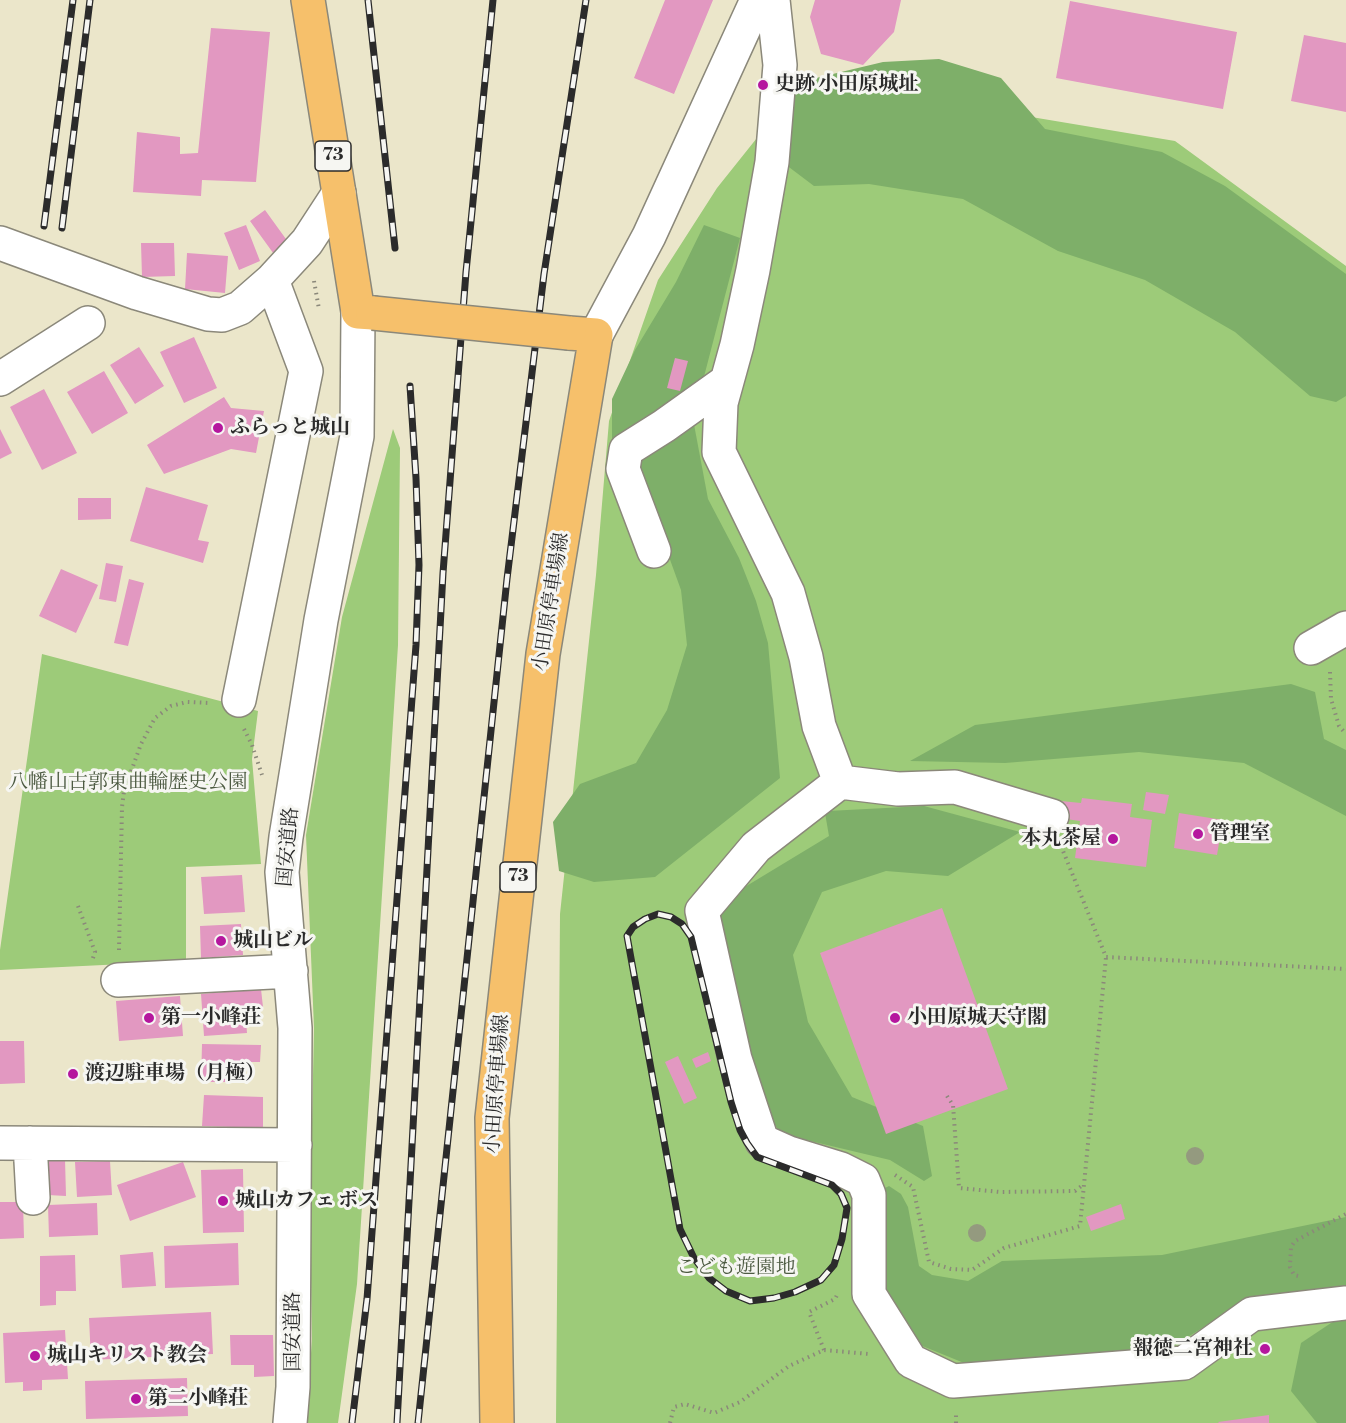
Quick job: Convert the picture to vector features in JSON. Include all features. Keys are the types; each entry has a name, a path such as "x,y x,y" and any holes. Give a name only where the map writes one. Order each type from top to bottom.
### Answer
{"main road":[{"name":"73","path":"308,0 339,193 365,313"},
{"path":"365,313 582,334"},
{"name":"小田原停車場線","path":"497,1423 492,1118 543,654 582,334"}],"street":[{"path":"582,334 649,236 757,0"},
{"path":"773,0 780,65 772,162 753,270 721,403 719,452 789,594 806,657 819,726 840,782"},
{"path":"0,243 137,293 208,314 222,315 240,308 272,280 307,242 339,193"},
{"path":"233,710 306,371 272,280"},
{"path":"0,379 137,293"},
{"name":"国安道路","path":"290,1423 293,1387 294,1028 282,872 285,837 321,620 357,436 365,313"},
{"path":"654,551 623,469 626,450 727,381"},
{"path":"1052,816 955,787 898,789 840,782 756,847 702,910 735,1059 762,1141 789,1153 841,1169 863,1180 869,1195 869,1294 911,1361 953,1381 1184,1363 1252,1314 1346,1303"},
{"path":"105,971 291,971"},
{"path":"33,1198 15,1143 295,1145"}],"path":[{"path":"1328,638 1331,699 1340,726 1346,734"},
{"path":"105,971 124,791 141,744 155,718 171,706 187,702 209,703 233,710 252,745 266,787"},
{"path":"863,1180 873,1171 898,1176 913,1187 929,1262 951,1269 972,1270 1004,1248 1080,1226 1106,957 1064,858 1052,816"},
{"path":"78,906 95,952 105,971"},
{"path":"1106,957 1346,969"},
{"path":"947,1096 952,1105 959,1188 1000,1192 1075,1191 1084,1184"},
{"path":"1303,1278 1294,1275 1290,1267 1291,1247 1294,1241 1346,1215"},
{"path":"670,1423 674,1407 685,1404 714,1413 740,1402 789,1366 824,1350 854,1351"}],"green space":[{"path":"939,59 1001,78 1045,129 1162,152 1225,186 1346,274 1346,396 1336,402 1310,396 1235,332 1145,280 1058,251 963,199 869,184 814,186 765,149 791,84 883,62"},
{"name":"こども遊園地","path":"804,79 1175,141 1346,266 1346,1423 556,1423 560,914 596,575 609,421 658,280 717,188"},
{"path":"704,225 740,238 693,419 708,499 739,558 756,601 768,643 780,778 655,877 594,882 559,871 553,822 580,784 636,763 667,710 687,645 681,590 660,532 633,496 612,439 612,399 635,350 676,282"},
{"path":"393,429 400,448 398,645 357,1284 338,1423 306,1423 312,1339 310,1218 314,1028 306,835 342,617"},
{"name":"八幡山古郭東曲輪歴史公園","path":"42,654 258,711 252,759 261,864 186,867 186,961 0,970 0,950"},
{"path":"1291,684 1315,692 1324,739 1346,750 1346,816 1244,763 1139,752 1005,763 910,761 975,725"},
{"path":"924,806 1020,832 948,876 886,871 822,892 793,955 808,1022 852,1097 923,1126 932,1176 924,1181 890,1160 781,1134 773,1122 757,1076 716,912 725,899 829,836 825,813 828,811"},
{"path":"889,1186 901,1194 908,1207 919,1266 932,1275 968,1281 1002,1261 1162,1255 1346,1217 1346,1287 1261,1296 1231,1310 1167,1350 1089,1358 964,1363 920,1345 885,1289 885,1188"},
{"path":"1346,1319 1346,1423 1317,1423 1291,1391 1301,1343 1334,1321"}],"building":[{"path":"665,0 713,0 674,94 634,78"},
{"path":"815,0 901,0 894,32 863,65 821,54 810,17"},
{"path":"1070,1 1237,32 1223,109 1056,78"},
{"path":"211,28 270,32 256,182 202,180 201,196 133,192 137,132 180,137 180,154 198,153"},
{"path":"1304,35 1346,43 1346,112 1291,101"},
{"path":"265,210 291,246 276,257 250,221"},
{"path":"246,225 260,261 239,270 224,233"},
{"path":"141,243 174,243 175,276 142,277"},
{"path":"187,253 228,256 225,293 185,289"},
{"path":"194,337 217,388 184,403 160,352"},
{"path":"139,347 164,386 135,404 110,365"},
{"path":"675,358 688,361 680,391 667,388"},
{"path":"104,371 128,413 92,434 67,392"},
{"path":"44,389 77,453 42,470 10,407"},
{"name":"ふらっと城山","path":"224,397 231,408 264,411 256,453 231,449 164,474 147,445"},
{"path":"0,429 12,453 0,459"},
{"path":"146,487 208,505 198,540 209,542 203,563 130,541"},
{"path":"78,498 111,498 111,519 78,520"},
{"path":"106,563 123,566 116,602 99,599"},
{"path":"61,569 98,585 76,633 39,616"},
{"path":"129,579 144,583 128,646 114,643"},
{"path":"1146,792 1169,795 1165,814 1143,810"},
{"name":"本丸茶屋","path":"1082,798 1132,804 1130,817 1152,820 1146,867 1075,858 1080,821 1059,818 1061,801 1081,803"},
{"name":"管理室","path":"1179,813 1223,820 1217,855 1174,848"},
{"path":"242,875 245,912 204,914 201,877"},
{"path":"942,908 1008,1089 886,1134 820,953"},
{"name":"城山ビル","path":"241,924 243,955 201,958 200,926"},
{"path":"261,989 263,1007 245,1008 247,1033 204,1036 201,994"},
{"name":"第一小峰荘","path":"180,996 183,1036 119,1041 116,1001"},
{"path":"0,1041 24,1041 25,1083 0,1084"},
{"path":"202,1044 261,1045 260,1062 245,1062 244,1082 201,1082"},
{"path":"708,1052 711,1061 696,1068 692,1059"},
{"path":"678,1056 697,1098 684,1104 665,1062"},
{"path":"204,1095 263,1097 263,1128 202,1126"},
{"path":"48,1159 65,1159 66,1196 48,1195"},
{"path":"110,1161 112,1195 77,1197 75,1162"},
{"path":"183,1162 196,1197 130,1221 117,1185"},
{"name":"城山カフェ ボス","path":"243,1169 244,1232 203,1233 201,1170"},
{"path":"0,1202 23,1202 24,1238 0,1239"},
{"path":"97,1203 98,1235 49,1237 48,1205"},
{"path":"1121,1204 1125,1219 1091,1231 1086,1217"},
{"path":"238,1243 239,1285 165,1288 164,1246"},
{"path":"153,1252 156,1286 122,1288 120,1255"},
{"path":"75,1255 76,1291 56,1291 56,1305 40,1306 40,1256"},
{"path":"211,1312 213,1354 91,1360 89,1318"},
{"name":"城山キリスト教会","path":"65,1330 68,1379 42,1380 42,1390 23,1391 23,1382 5,1383 3,1333"},
{"path":"230,1335 273,1335 274,1376 254,1377 254,1365 231,1365"},
{"name":"第二小峰荘","path":"187,1378 188,1416 86,1419 85,1381"},
{"path":"1269,1415 1269,1423 1218,1422"}],"railway":[{"path":"44,226 73,0"},
{"path":"62,228 90,0"},
{"path":"368,0 395,248"},
{"path":"397,1423 443,573 466,272 493,0"},
{"path":"418,1423 507,579 544,274 586,0"},
{"path":"352,1423 367,1299 416,645 419,565 410,386"},
{"path":"658,914 671,917 682,924 691,937 731,1102 747,1143 757,1157 832,1185 841,1194 847,1208 842,1239 834,1265 821,1280 795,1292 750,1301 726,1291 709,1278 694,1258 680,1229 627,936 633,927 658,914"}],"place":[{"name":"史跡 小田原城址","path":"763,85"},
{"name":"ふらっと城山","path":"218,428"},
{"name":"管理室","path":"1198,834"},
{"name":"本丸茶屋","path":"1113,839"},
{"name":"城山ビル","path":"221,941"},
{"name":"第一小峰荘","path":"149,1018"},
{"name":"小田原城天守閣","path":"895,1018"},
{"name":"渡辺駐車場（月極）","path":"73,1074"},
{"name":"城山カフェ ボス","path":"223,1201"},
{"name":"報徳二宮神社","path":"1265,1349"},
{"name":"城山キリスト教会","path":"35,1356"},
{"name":"第二小峰荘","path":"136,1399"}]}
